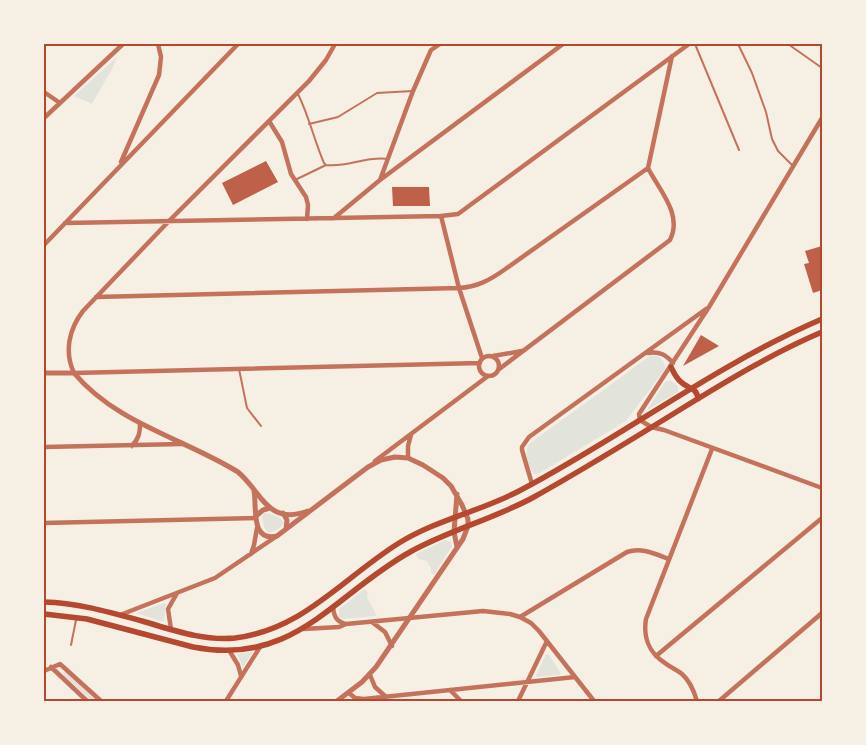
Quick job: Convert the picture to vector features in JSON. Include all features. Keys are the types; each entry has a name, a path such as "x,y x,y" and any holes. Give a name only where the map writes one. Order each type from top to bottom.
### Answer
{"main road":[{"path":"44,602 87,607 199,637 234,638 253,635 275,628 296,618 388,550 412,536 504,498 532,484 770,343 822,320"},
{"path":"44,614 76,617 211,650 260,647 279,641 303,629 393,563 417,548 534,497 762,361 822,332"},
{"path":"672,365 679,381 693,388 698,395 698,399"},
{"path":"412,536 417,548"},
{"path":"253,635 260,647"},
{"path":"229,650 234,638"}],"street":[{"path":"44,118 122,44"},
{"path":"120,165 159,75 161,57 158,44"},
{"path":"44,245 238,44"},
{"path":"311,510 298,514 283,513 270,508 250,483 238,472 108,406 88,389 74,372 69,362 70,336 72,328 80,315 96,297 168,221 297,92 326,60 335,44"},
{"path":"380,180 432,44"},
{"path":"431,50 440,44"},
{"path":"334,218 380,180 563,44"},
{"path":"65,223 442,216 458,214 689,44"},
{"path":"120,615 215,578 250,555 286,530 488,376 493,375 670,240 675,227 672,210 648,168 672,56"},
{"path":"44,92 60,103"},
{"path":"822,118 709,307 639,414 640,420 651,427 664,430 822,488"},
{"path":"269,121 282,142 288,165 308,202 307,219"},
{"path":"96,297 477,286 490,280 648,168"},
{"path":"442,216 459,288 481,361 481,371 476,385"},
{"path":"532,484 522,450 522,447 530,437 709,307"},
{"path":"44,373 481,361 488,356 524,351"},
{"path":"647,353 660,352 666,356 672,365"},
{"path":"492,356 499,364 498,370"},
{"path":"481,371 488,376"},
{"path":"132,446 138,439 140,423"},
{"path":"408,458 411,434"},
{"path":"44,447 183,444"},
{"path":"697,701 688,680 656,656 645,637 645,626 712,448"},
{"path":"337,701 370,675 392,646 463,539 468,526 466,514 457,494 434,471 408,458 388,458 368,467"},
{"path":"250,555 257,528 254,490"},
{"path":"457,494 454,532 457,548"},
{"path":"44,523 256,517 263,510 270,508"},
{"path":"283,513 287,520 286,530"},
{"path":"656,656 822,518"},
{"path":"257,528 264,536 277,536"},
{"path":"520,617 627,552 643,550 669,559"},
{"path":"171,630 168,609 176,594"},
{"path":"333,607 337,620 346,624"},
{"path":"303,629 339,627 346,624 484,611 510,614 531,623 594,701"},
{"path":"719,701 822,613"},
{"path":"372,622 385,632 392,646"},
{"path":"518,701 547,641"},
{"path":"226,701 260,647"},
{"path":"229,650 238,665 241,676"},
{"path":"44,671 58,664 62,665 101,701"},
{"path":"51,667 87,701"},
{"path":"370,675 375,687 386,696"},
{"path":"349,692 360,700 575,677"},
{"path":"450,690 461,701"}],"lane":[{"path":"695,44 739,150"},
{"path":"738,44 752,72 766,112 772,139 778,151 794,167"},
{"path":"788,44 822,68"},
{"path":"309,124 338,117 377,92 413,91"},
{"path":"297,92 307,113 316,145 326,165"},
{"path":"295,180 326,165 346,164 376,157 388,159"},
{"path":"239,369 247,408 261,426"},
{"path":"71,645 76,617"}],"shaded area":[{"path":"117,57 92,104 74,96"},
{"path":"650,356 661,358 665,369 626,421 538,474 534,474 527,459 529,444"},
{"path":"670,380 678,386 678,392 647,410 665,382"},
{"path":"264,513 278,517 283,520 283,524 275,531 267,532 262,517"},
{"path":"445,540 451,542 452,546 434,575 431,573 431,568 427,561 418,559 416,554"},
{"path":"365,589 377,616 344,619 339,617 339,609"},
{"path":"164,603 166,604 164,622 136,613"},
{"path":"253,652 243,667 237,654"},
{"path":"546,654 549,655 561,673 559,675 536,677 536,675"},
{"path":"63,672 66,672 97,701 92,701 64,676"}],"building":[{"path":"266,161 278,182 233,205 222,183"},
{"path":"392,187 429,187 430,206 393,206"},
{"path":"822,246 822,290 813,293 804,264 809,263 805,251"},
{"path":"701,335 719,346 683,366"}]}
